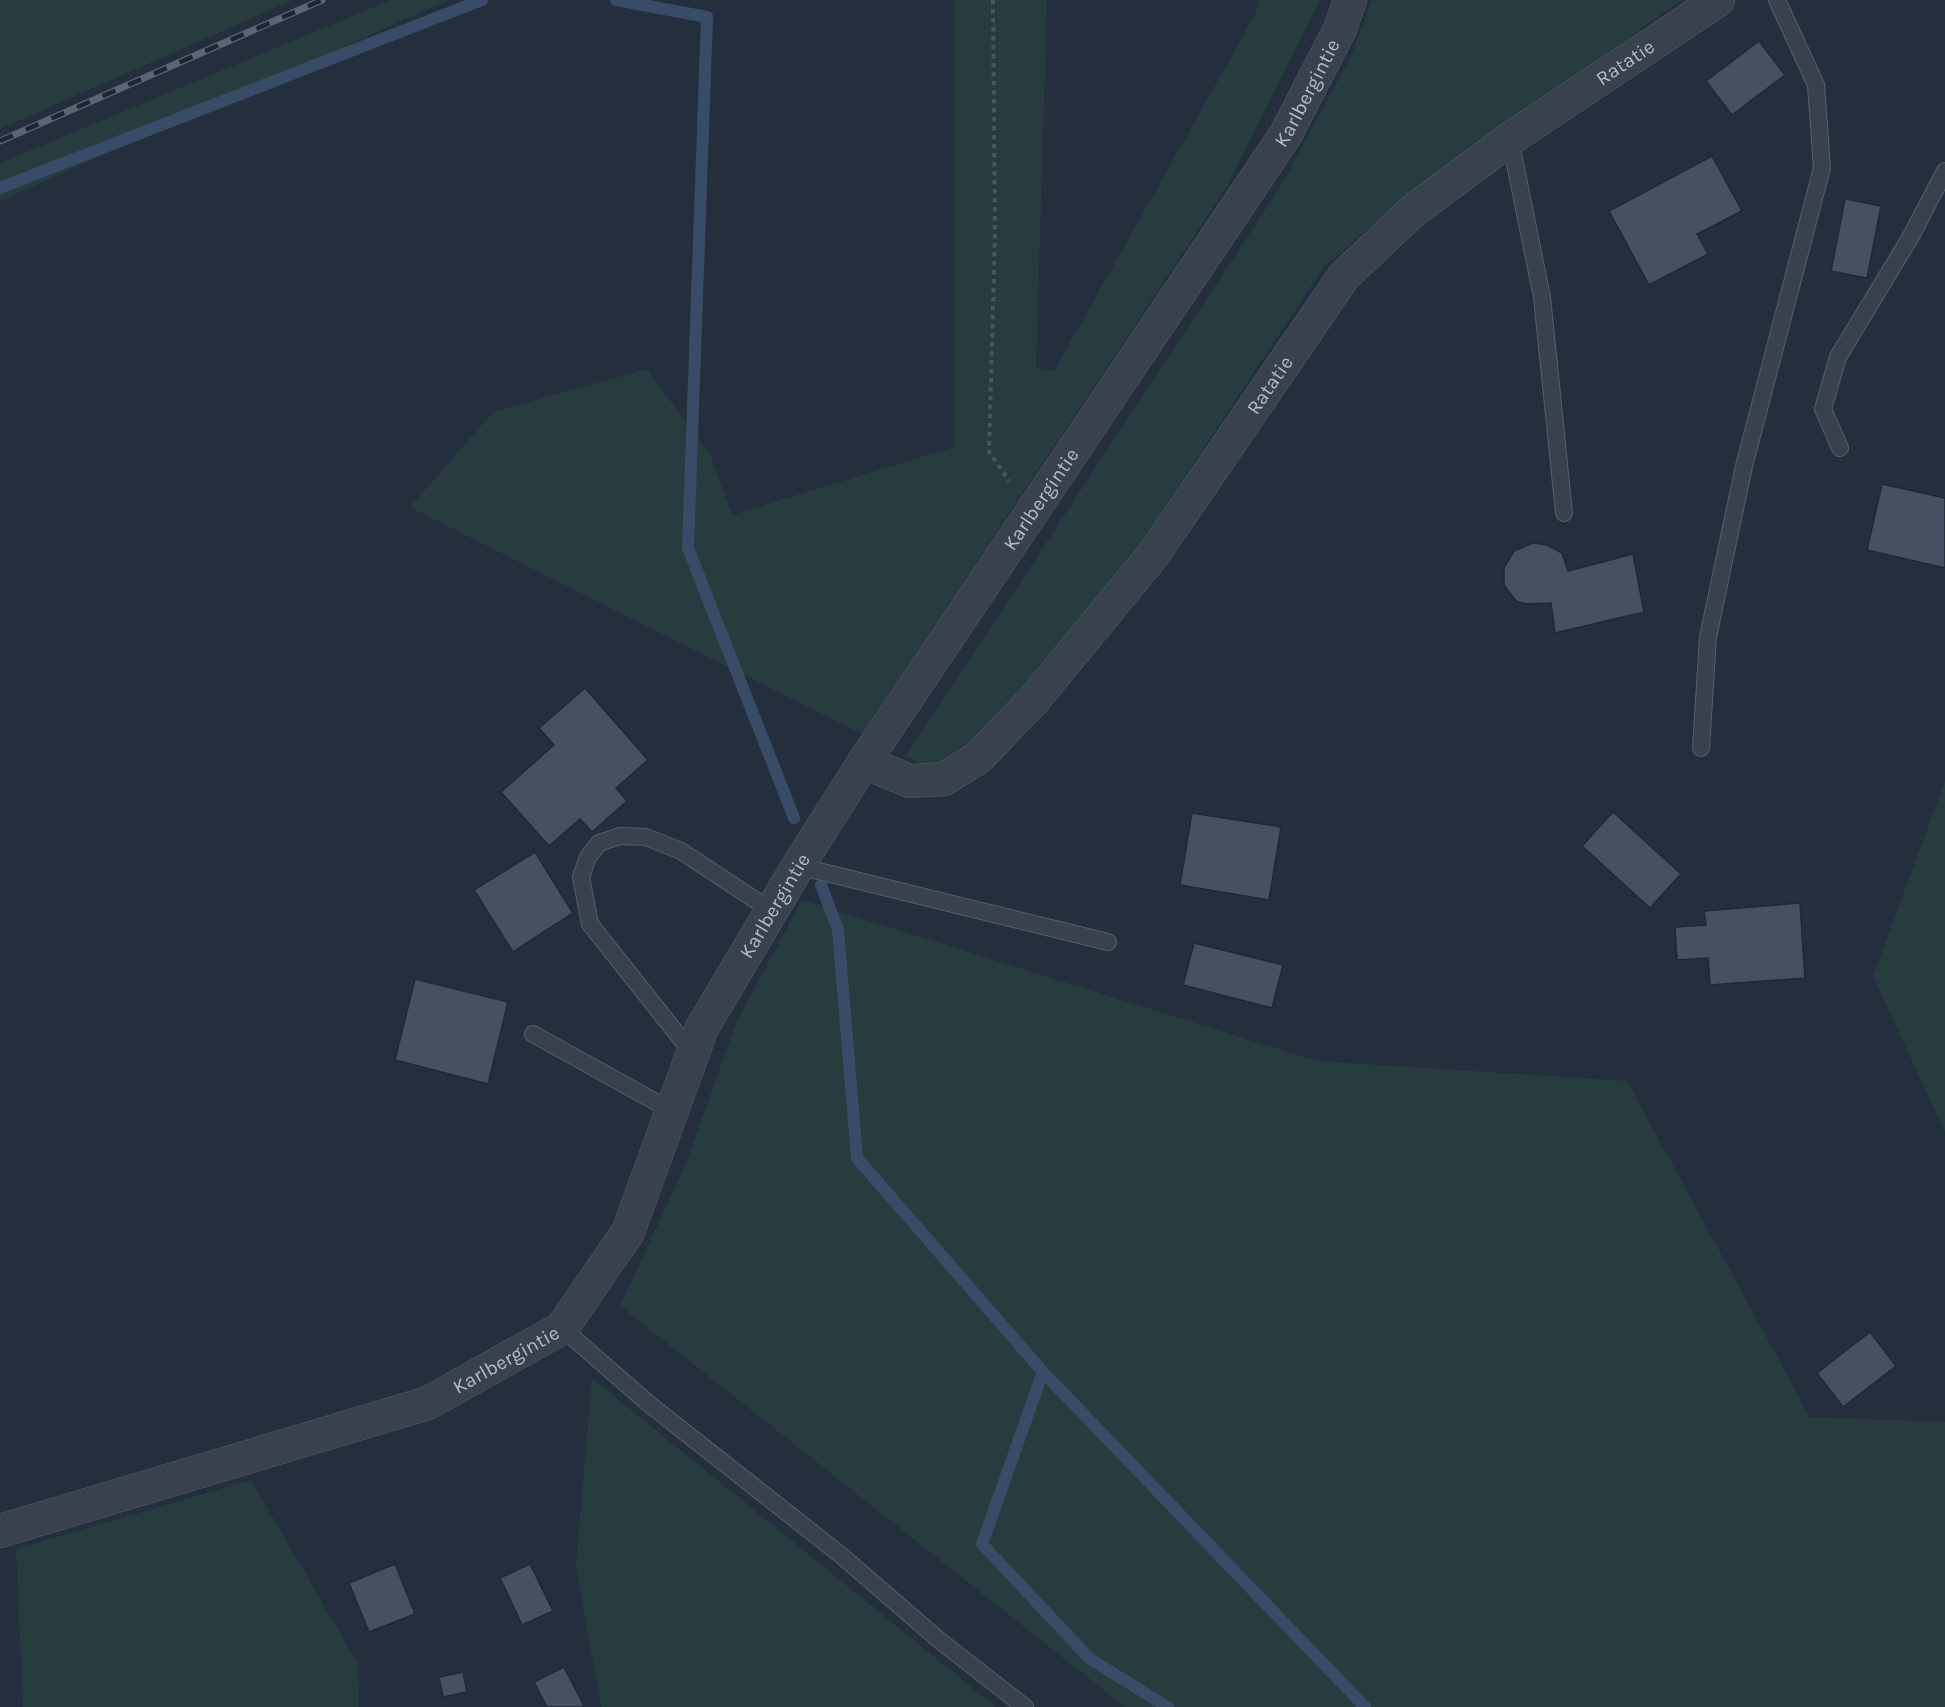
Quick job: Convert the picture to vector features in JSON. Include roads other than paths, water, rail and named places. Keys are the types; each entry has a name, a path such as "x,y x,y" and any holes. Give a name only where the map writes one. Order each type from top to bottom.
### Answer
{"street":[{"name":"Karlbergintie","path":"0,1531 428,1403 562,1328 628,1232 702,1028 798,866 864,762 1286,134 1340,30 1350,0"},
{"name":"Ratatie","path":"864,762 910,781 944,779 979,757 1033,701 1153,555 1344,276 1413,211 1510,139 1718,0"}],"lane":[{"path":"1701,748 1708,637 1744,466 1822,168 1816,85 1777,0"},
{"path":"1510,139 1542,297 1564,513"},
{"path":"1840,448 1823,409 1838,357 1910,238 1945,171"},
{"path":"693,1054 590,924 581,877 588,857 599,843 620,836 646,837 681,851 772,911"},
{"path":"798,866 1108,942"},
{"path":"533,1034 672,1111"},
{"path":"562,1328 649,1404 842,1556 939,1640 1025,1707"}],"waterway":[{"path":"0,188 482,0"},
{"path":"616,0 707,17 688,548 794,818"},
{"path":"821,885 838,930 857,1158 1043,1372 1365,1707"},
{"path":"1043,1372 982,1544 1090,1659 1168,1707"}],"railway":[{"path":"0,141 322,0"}]}
